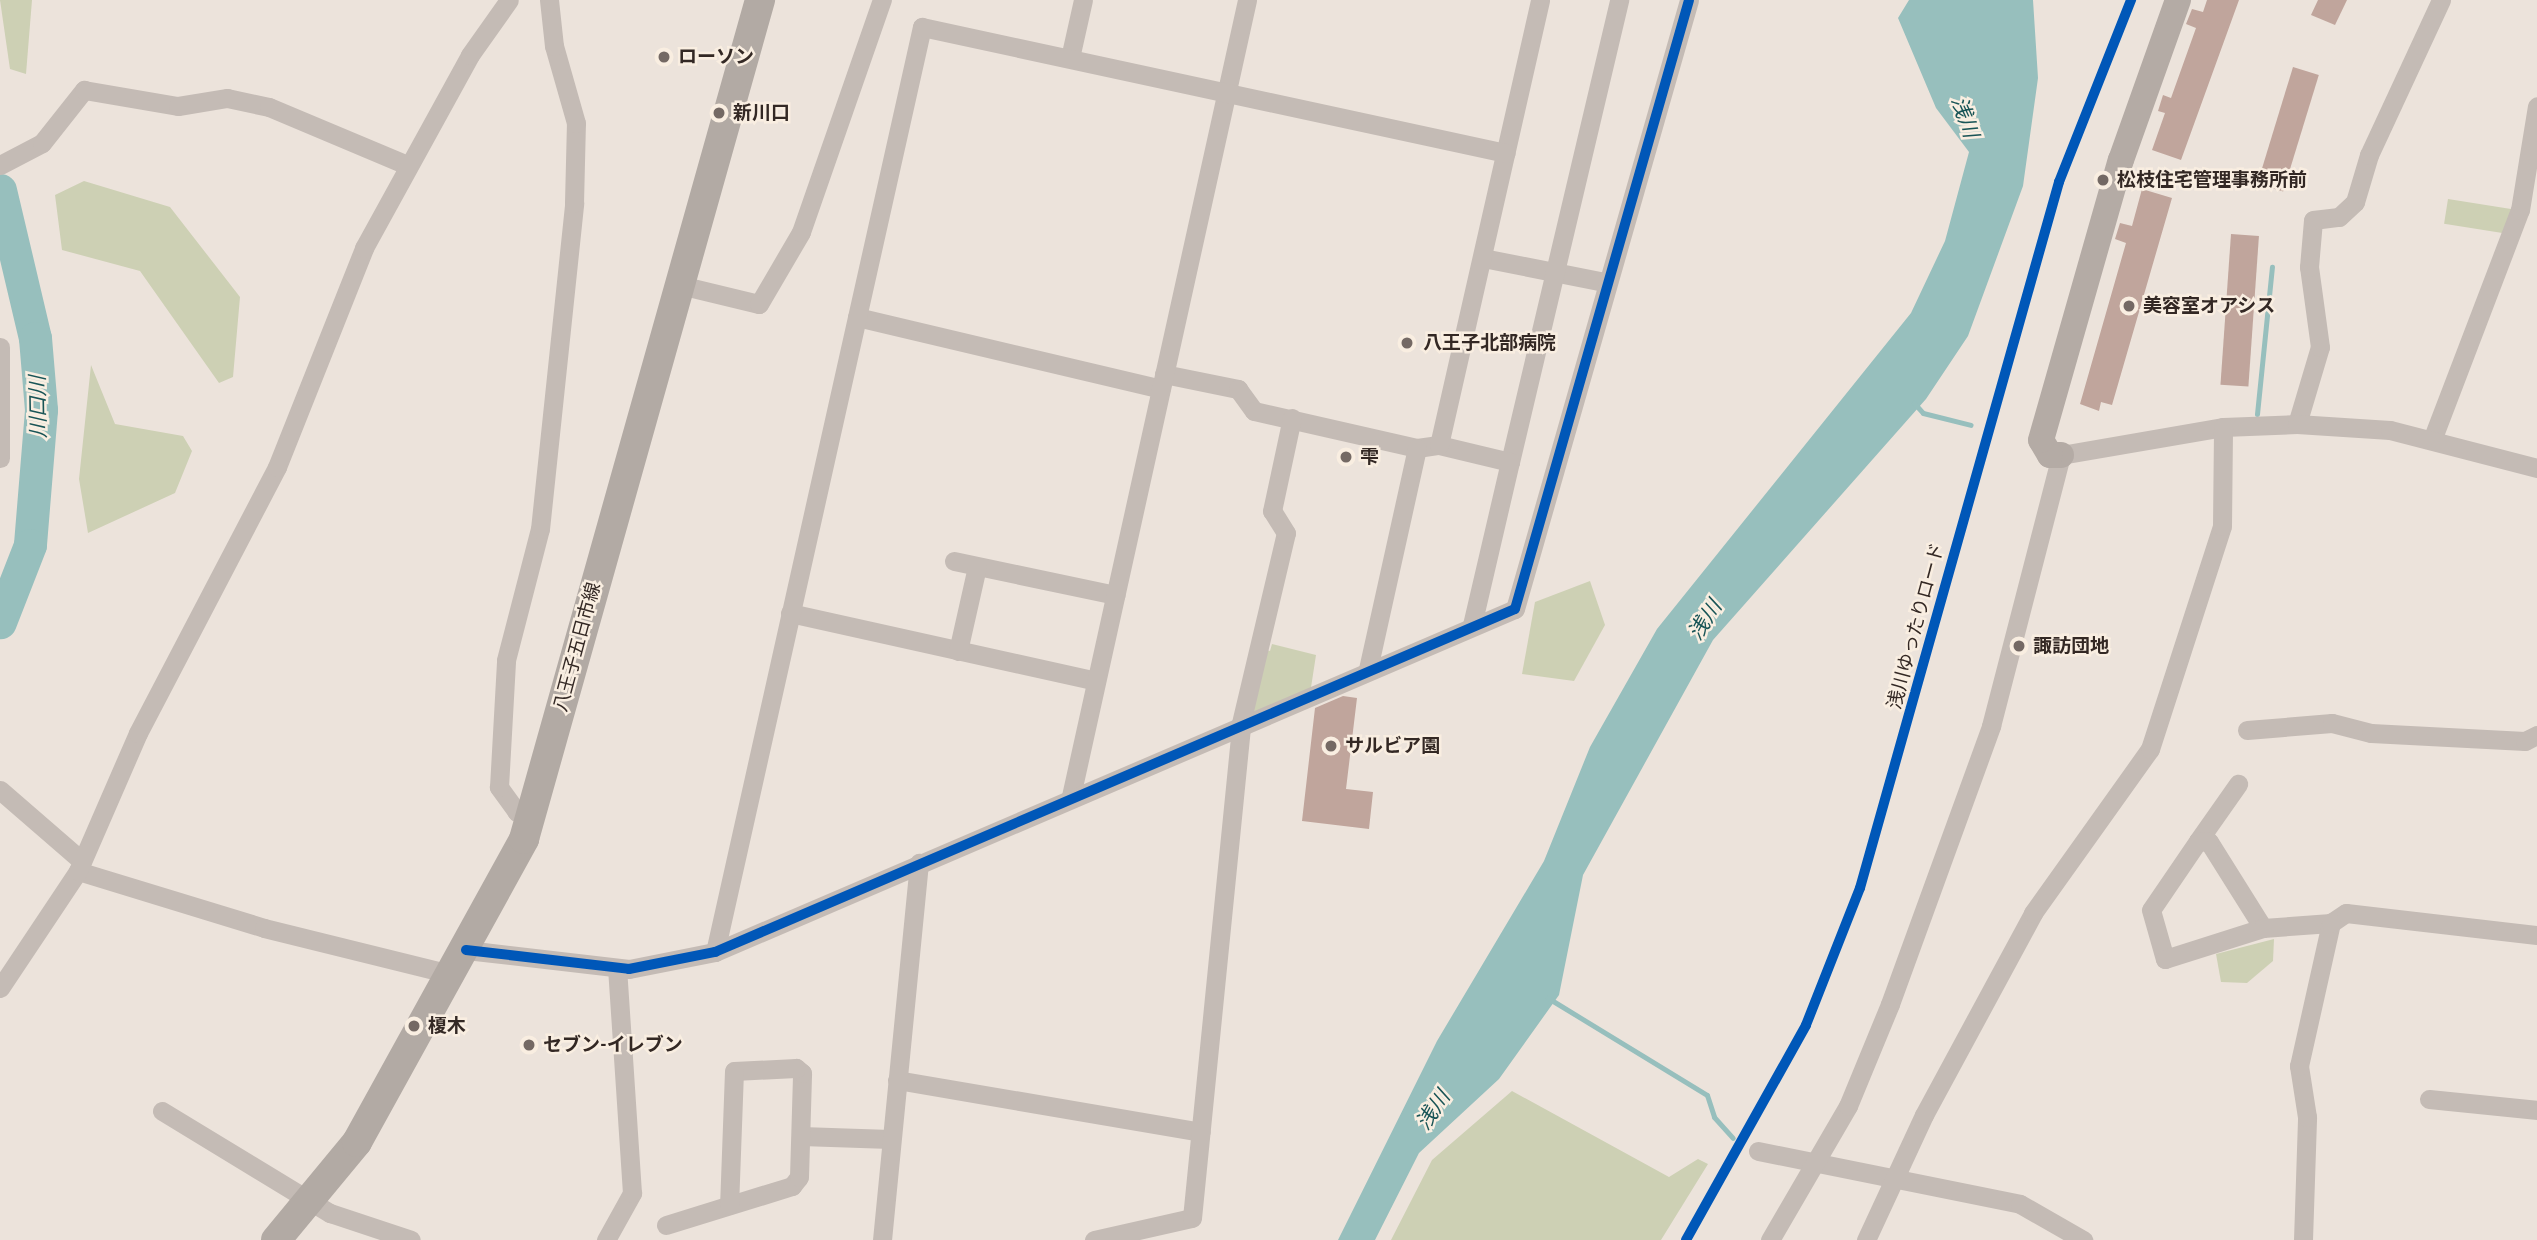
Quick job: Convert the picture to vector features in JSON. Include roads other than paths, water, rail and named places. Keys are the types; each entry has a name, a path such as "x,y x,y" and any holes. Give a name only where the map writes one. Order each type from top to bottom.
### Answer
{"main road":[{"name":"八王子五日市線","path":"276,1240 357,1142 460,962 532,816 760,0"}],"street":[{"path":"0,988 80,866 138,733 277,467 356,265 408,165 509,0"},
{"path":"532,816 517,812 499,787 506,660 540,529 574,203 576,123 554,46 549,0"},
{"path":"680,285 759,304 806,219 882,0"},
{"path":"1070,58 1083,0"},
{"path":"1071,796 1247,0"},
{"path":"1439,445 1540,0"},
{"path":"1472,625 1510,461 1559,273 1619,0"},
{"path":"0,790 80,866 239,921 460,962 617,969 715,952 1241,723 1515,609 1604,282 1689,0"},
{"path":"2178,0 2121,160 2041,440 2044,450 2061,456 2223,427 2297,424 2432,440 2537,468"},
{"path":"2297,424 2320,347 2309,267 2313,220 2339,217 2355,202 2369,155 2441,0"},
{"path":"715,952 922,27 1506,153"},
{"path":"0,165 26,153 52,134 84,90 178,106 226,98 268,107 408,165"},
{"path":"2432,440 2520,210 2537,106"},
{"path":"1483,258 1604,282"},
{"path":"857,317 1163,381 1238,389 1254,411 1417,448 1439,445 1510,461"},
{"path":"0,347 0,458"},
{"path":"1094,1240 1135,1237 1192,1219 1241,723 1286,533 1272,511 1292,418"},
{"path":"1866,1240 1900,1177 1924,1115 2033,913 2150,749 2222,526 2223,427"},
{"path":"1368,669 1417,448"},
{"path":"1770,1240 1816,1163 1890,1004 1986,742 2061,456"},
{"path":"954,561 1115,595"},
{"path":"958,651 978,567"},
{"path":"790,613 1096,681"},
{"path":"2247,730 2332,723 2371,733 2525,741 2537,735"},
{"path":"2238,784 2151,910 2165,960 2263,929 2331,923 2346,913 2537,935"},
{"path":"2198,841 2209,842 2263,929"},
{"path":"882,1240 919,863"},
{"path":"2303,1240 2307,1117 2299,1066 2331,923"},
{"path":"606,1240 632,1192 617,969"},
{"path":"666,1225 792,1186 799,1177 802,1073 734,1071 729,1205"},
{"path":"897,1080 1201,1132"},
{"path":"2429,1100 2537,1110"},
{"path":"162,1111 330,1213 411,1240"},
{"path":"801,1136 890,1139"},
{"path":"1758,1151 1900,1177 2020,1204 2083,1240"}],"water":[{"name":"浅川","path":"1909,0 2033,0 2038,78 2023,186 1968,336 1926,399 1713,640 1583,875 1559,995 1499,1079 1419,1153 1375,1240 1338,1240 1437,1041 1544,861 1590,747 1657,629 1911,313 1945,241 1969,152 1936,108 1898,18"}],"waterway":[{"name":"川口川","path":"0,190 35,338 41,410 30,545 0,622"},
{"path":"2257,414 2272,267"},
{"path":"1914,403 1923,413 1971,425"},
{"path":"1548,998 1707,1095 1714,1117 1733,1138"}],"place":[{"name":"ローソン","path":"664,57"},
{"name":"新川口","path":"719,113"},
{"name":"松枝住宅管理事務所前","path":"2103,180"},
{"name":"美容室オアシス","path":"2129,306"},
{"name":"八王子北部病院","path":"1407,343"},
{"name":"雫","path":"1346,457"},
{"name":"諏訪団地","path":"2019,646"},
{"name":"サルビア園","path":"1331,746"},
{"name":"榎木","path":"414,1026"},
{"name":"セブン-イレブン","path":"529,1045"}]}
